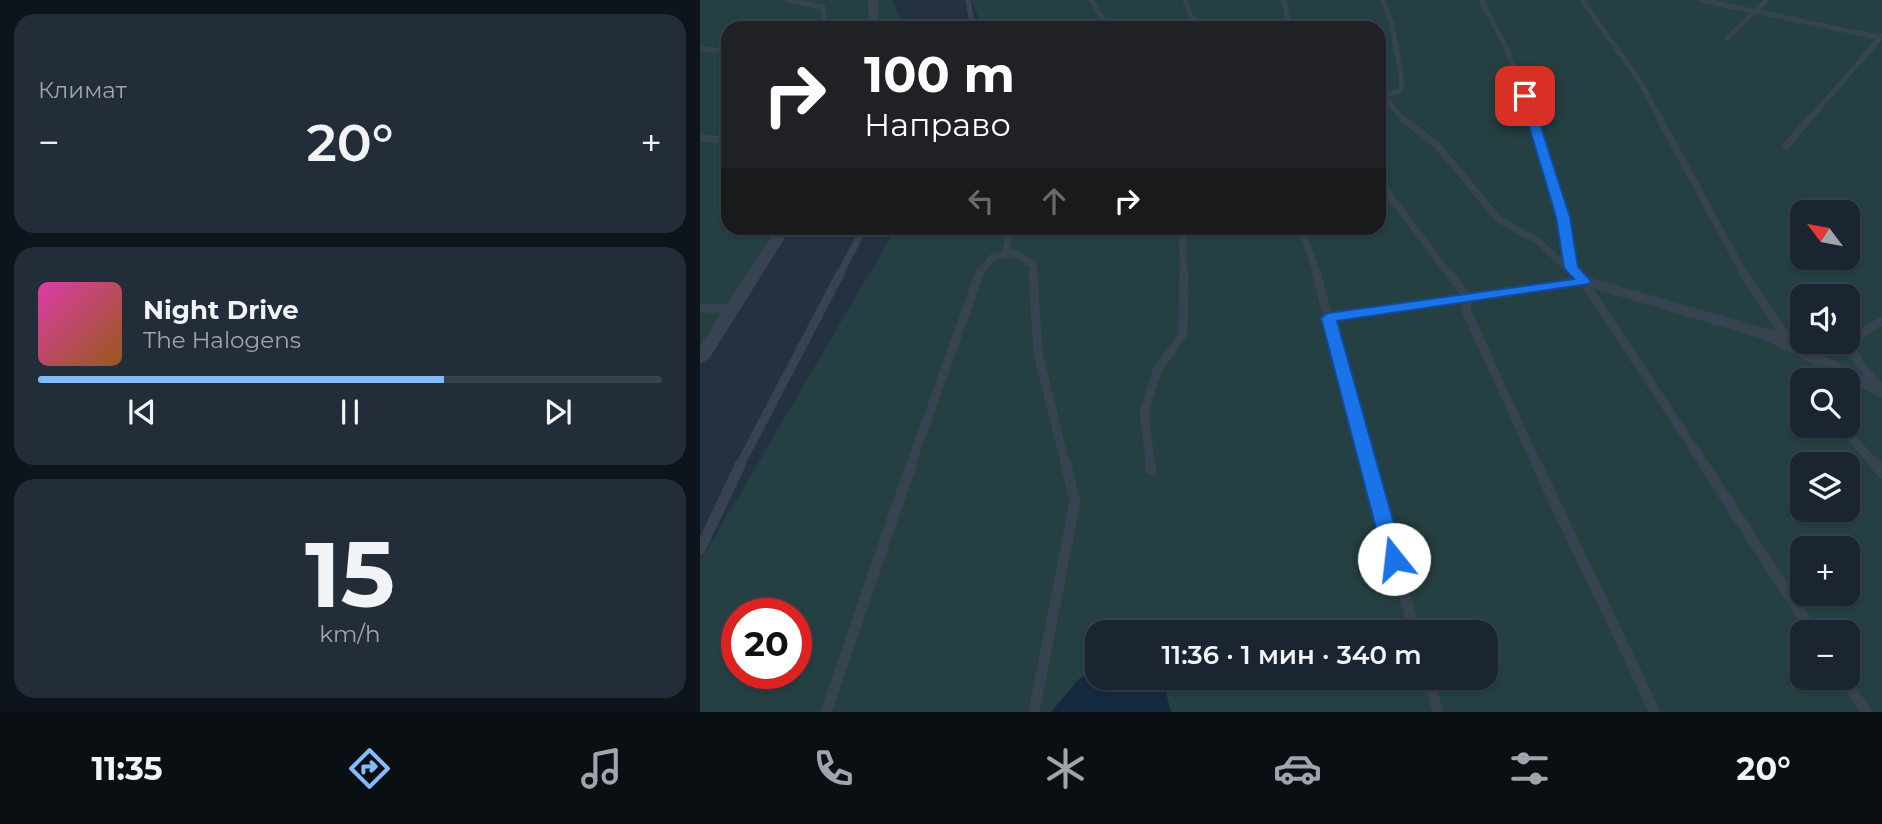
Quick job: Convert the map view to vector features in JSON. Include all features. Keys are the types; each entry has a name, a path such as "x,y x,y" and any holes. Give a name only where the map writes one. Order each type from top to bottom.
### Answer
{"street":[{"path":"873,0 874,21"},
{"path":"700,359 779,235"},
{"path":"1584,281 1703,314 1790,345"},
{"path":"1809,354 1882,390"}],"lane":[{"path":"787,0 810,2 822,7 823,21"},
{"path":"968,0 972,21"},
{"path":"1091,0 1104,21"},
{"path":"1185,0 1186,10 1195,21"},
{"path":"1284,0 1288,21"},
{"path":"1383,0 1392,25 1402,82 1401,90 1386,95"},
{"path":"1481,0 1503,37 1528,105 1563,217 1572,268 1584,281 1805,620"},
{"path":"1582,0 1639,80 1752,288 1779,331 1790,343"},
{"path":"1701,0 1881,37 1786,146"},
{"path":"1727,38 1767,0"},
{"path":"700,49 721,50"},
{"path":"1386,102 1409,126 1438,146 1498,219 1539,242 1584,281"},
{"path":"700,138 721,139"},
{"path":"1386,190 1468,298 1466,310 1513,416 1656,712"},
{"path":"700,550 750,445 860,235"},
{"path":"1006,253 1009,235"},
{"path":"1151,470 1144,413 1157,371 1184,334 1186,303 1182,235"},
{"path":"1303,235 1412,620"},
{"path":"826,712 976,277 984,264 1006,253 1020,255 1033,265 1038,353 1075,502 1034,712"},
{"path":"1328,318 1584,281"},
{"path":"700,308 730,309"},
{"path":"1882,321 1852,340 1851,348 1856,359 1882,390"},
{"path":"1853,438 1882,473"},
{"path":"1432,690 1438,712"},
{"path":"1852,690 1866,712"}],"green space":[{"path":"700,0 893,0 900,21 721,21 721,235 782,235 700,345"},
{"path":"971,0 1882,0 1882,712 700,712 700,562 892,235 1386,235 1386,21 980,21"}],"water":[{"path":"1085,674 1085,690 1165,690 1171,712 1051,712"}],"route":[{"path":"1394,559 1328,318 1584,281 1572,268 1563,217 1525,96"}]}
